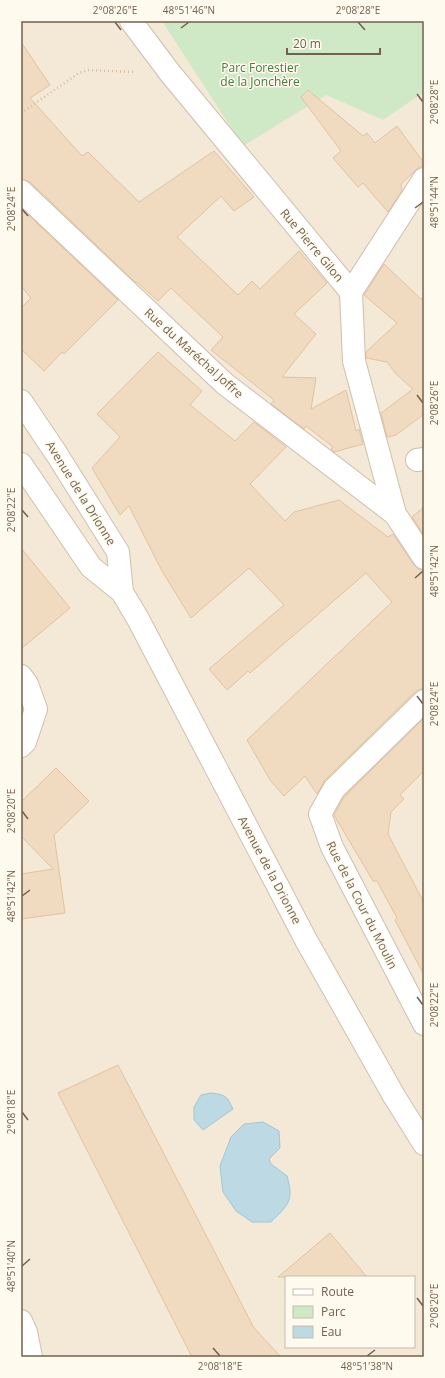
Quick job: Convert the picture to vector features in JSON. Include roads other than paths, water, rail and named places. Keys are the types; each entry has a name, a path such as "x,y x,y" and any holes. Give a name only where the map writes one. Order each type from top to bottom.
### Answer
{"street":[{"name":"Rue Pierre Gilon","path":"131,21 170,73 351,292 354,361 395,514"},
{"path":"351,292 424,179"},
{"name":"Rue du Maréchal Joffre","path":"21,191 225,384 395,514 424,558"},
{"name":"Avenue de la Drionne","path":"21,401 56,453 118,552 122,592"},
{"name":"Avenue de la Drionne","path":"21,464 91,567 122,592 138,619 306,940 394,1096 424,1144"},
{"path":"21,676 27,684 36,709 25,742 21,746"},
{"name":"Rue de la Cour du Moulin","path":"424,701 334,789 320,814 332,847 424,1024"},
{"path":"21,1321 26,1332 31,1357"}],"water":[{"path":"211,1093 225,1097 233,1109 203,1130 194,1120 194,1107 201,1095"},
{"path":"263,1122 279,1131 280,1148 269,1159 271,1164 287,1176 290,1197 286,1206 271,1222 252,1222 236,1211 223,1192 220,1166 231,1137 244,1124"}],"park label":[{"name":"Parc Forestier de la Jonchère","path":"260,74"}]}
